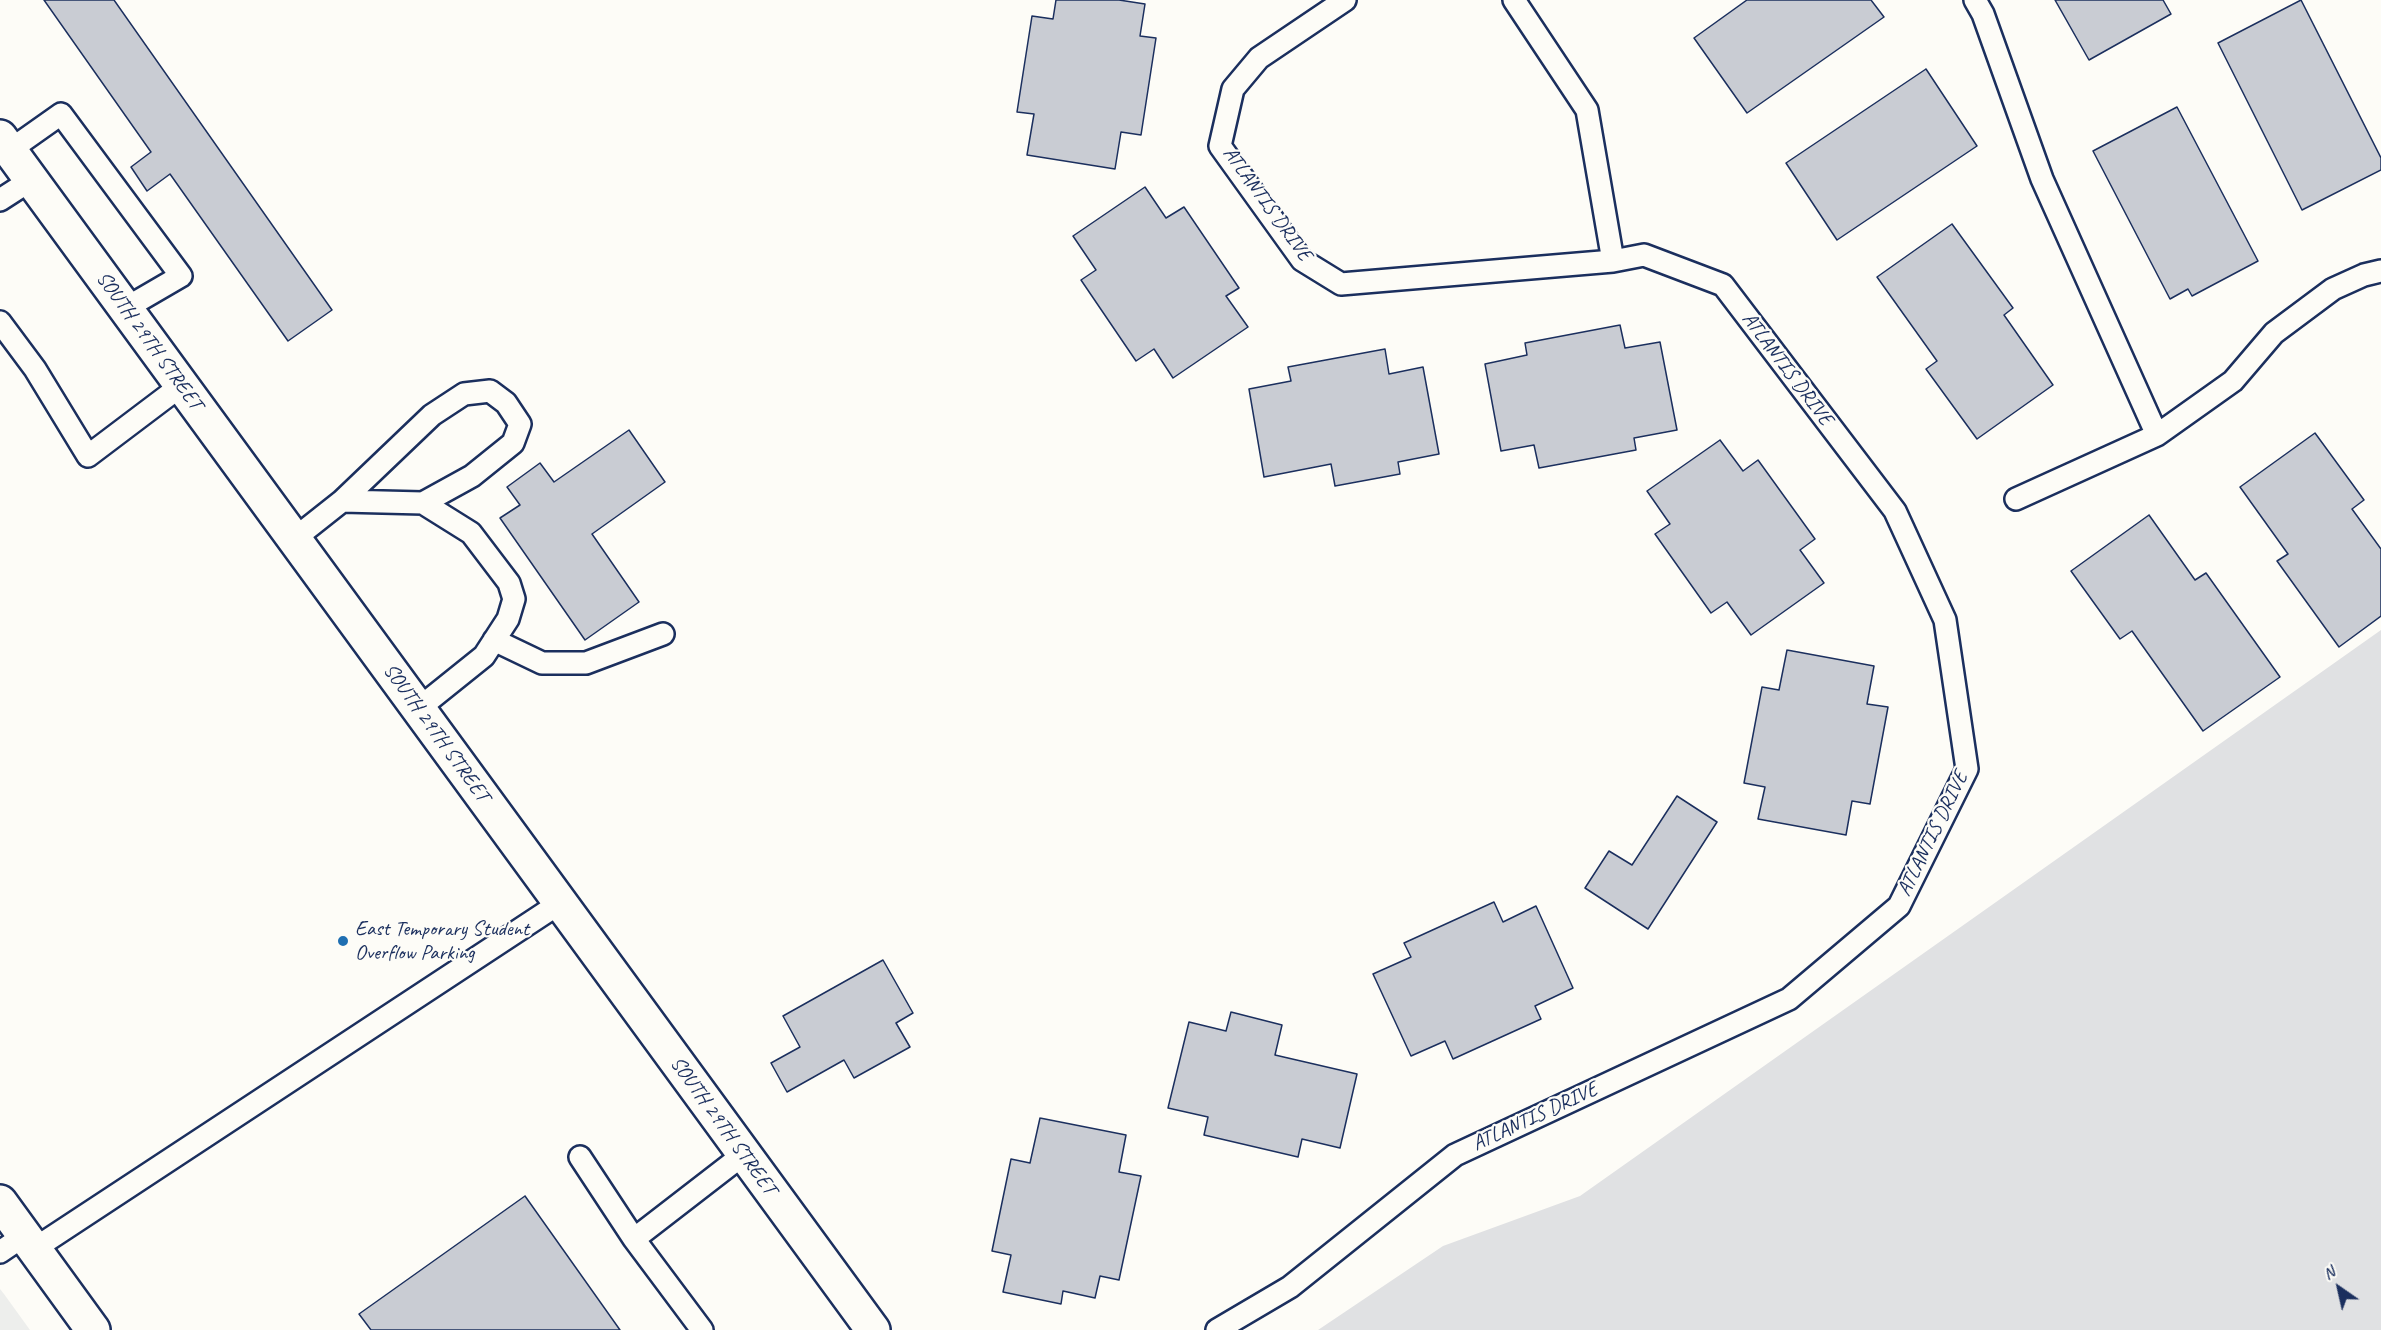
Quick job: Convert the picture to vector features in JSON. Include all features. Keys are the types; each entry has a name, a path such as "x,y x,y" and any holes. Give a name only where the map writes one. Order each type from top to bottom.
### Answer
{"street":[{"name":"SOUTH 29TH STREET","path":"5,144 873,1330"},
{"path":"0,1202 20,1245 91,1329"}],"lane":[{"name":"ATLANTIS DRIVE","path":"1217,1330 1290,1287 1455,1155 1789,999 1899,906 1967,769 1945,620 1895,512 1723,285 1644,255 1613,261 1341,284 1302,260 1220,146 1233,89 1259,58 1345,0"},
{"path":"1514,0 1587,110 1613,261"},
{"path":"1976,0 2042,178 2157,435"},
{"path":"5,144 61,114 181,276 126,308"},
{"path":"0,200 31,180"},
{"path":"2016,500 2157,435 2233,381 2274,333 2333,289 2364,275 2381,271"},
{"path":"0,322 35,369 88,456 182,385"},
{"path":"294,539 342,501 432,415 464,394 490,391 506,403 520,424 513,443 472,476 423,503 342,501"},
{"path":"418,709 484,656 508,619 514,599 509,583 471,533 423,503"},
{"path":"494,640 542,663 586,663 663,634"},
{"path":"20,1245 560,903"},
{"path":"634,1239 744,1154"},
{"path":"580,1156 634,1239 702,1330"}],"shaded area":[{"path":"2381,630 2381,1330 1318,1330 1443,1246 1580,1196"},
{"path":"0,1289 4,1294 30,1330 0,1330"}],"building":[{"path":"44,0 114,0 332,310 288,341 170,174 147,191 131,167 151,152"},
{"path":"1056,0 1119,0 1145,4 1140,36 1156,38 1141,135 1121,132 1115,169 1027,155 1034,114 1017,112 1032,16 1053,19"},
{"path":"1747,0 1871,0 1884,17 1747,113 1694,38"},
{"path":"2055,0 2163,0 2171,14 2089,60"},
{"path":"2301,0 2381,158 2381,170 2302,210 2218,43"},
{"path":"1926,69 1977,146 1837,240 1786,163"},
{"path":"2177,107 2258,261 2192,296 2188,289 2170,299 2093,151"},
{"path":"1145,187 1166,218 1184,207 1239,288 1226,296 1248,327 1173,378 1154,349 1136,361 1081,280 1096,270 1073,236"},
{"path":"1952,224 2013,308 2004,315 2053,385 1977,439 1926,369 1937,361 1877,277"},
{"path":"1620,325 1625,348 1660,342 1677,430 1634,438 1636,450 1539,468 1534,445 1501,451 1485,364 1527,355 1525,343"},
{"path":"1385,349 1389,374 1423,367 1439,454 1398,462 1400,474 1335,486 1331,464 1264,477 1249,389 1291,381 1288,367"},
{"path":"629,430 665,482 592,534 639,602 585,640 500,518 520,505 507,487 540,463 554,482"},
{"path":"2315,433 2364,500 2352,509 2381,549 2381,616 2339,647 2277,561 2288,554 2240,487"},
{"path":"1720,440 1743,471 1758,460 1815,539 1800,550 1824,583 1751,635 1727,602 1711,613 1655,534 1670,524 1647,491"},
{"path":"2149,515 2195,580 2206,573 2280,677 2203,731 2132,631 2120,639 2071,571"},
{"path":"1787,650 1874,666 1867,704 1888,707 1870,804 1852,801 1846,835 1758,819 1765,787 1744,783 1762,687 1779,690"},
{"path":"1677,796 1717,822 1648,929 1585,888 1609,851 1632,865"},
{"path":"1494,902 1503,922 1536,906 1573,988 1535,1006 1541,1019 1453,1059 1445,1041 1411,1056 1373,974 1411,957 1404,943"},
{"path":"883,960 913,1013 896,1023 910,1047 854,1078 844,1060 787,1092 771,1063 800,1047 783,1016"},
{"path":"1231,1012 1282,1025 1275,1055 1357,1074 1340,1148 1302,1139 1298,1157 1204,1135 1208,1117 1168,1108 1189,1022 1226,1031"},
{"path":"1040,1118 1126,1135 1119,1172 1141,1176 1119,1280 1100,1276 1095,1298 1063,1291 1061,1304 1003,1292 1011,1255 992,1251 1011,1159 1030,1163"},
{"path":"525,1196 620,1330 371,1330 359,1314"}],"place":[{"name":"East Temporary Student Overflow Parking","path":"343,941"}]}
